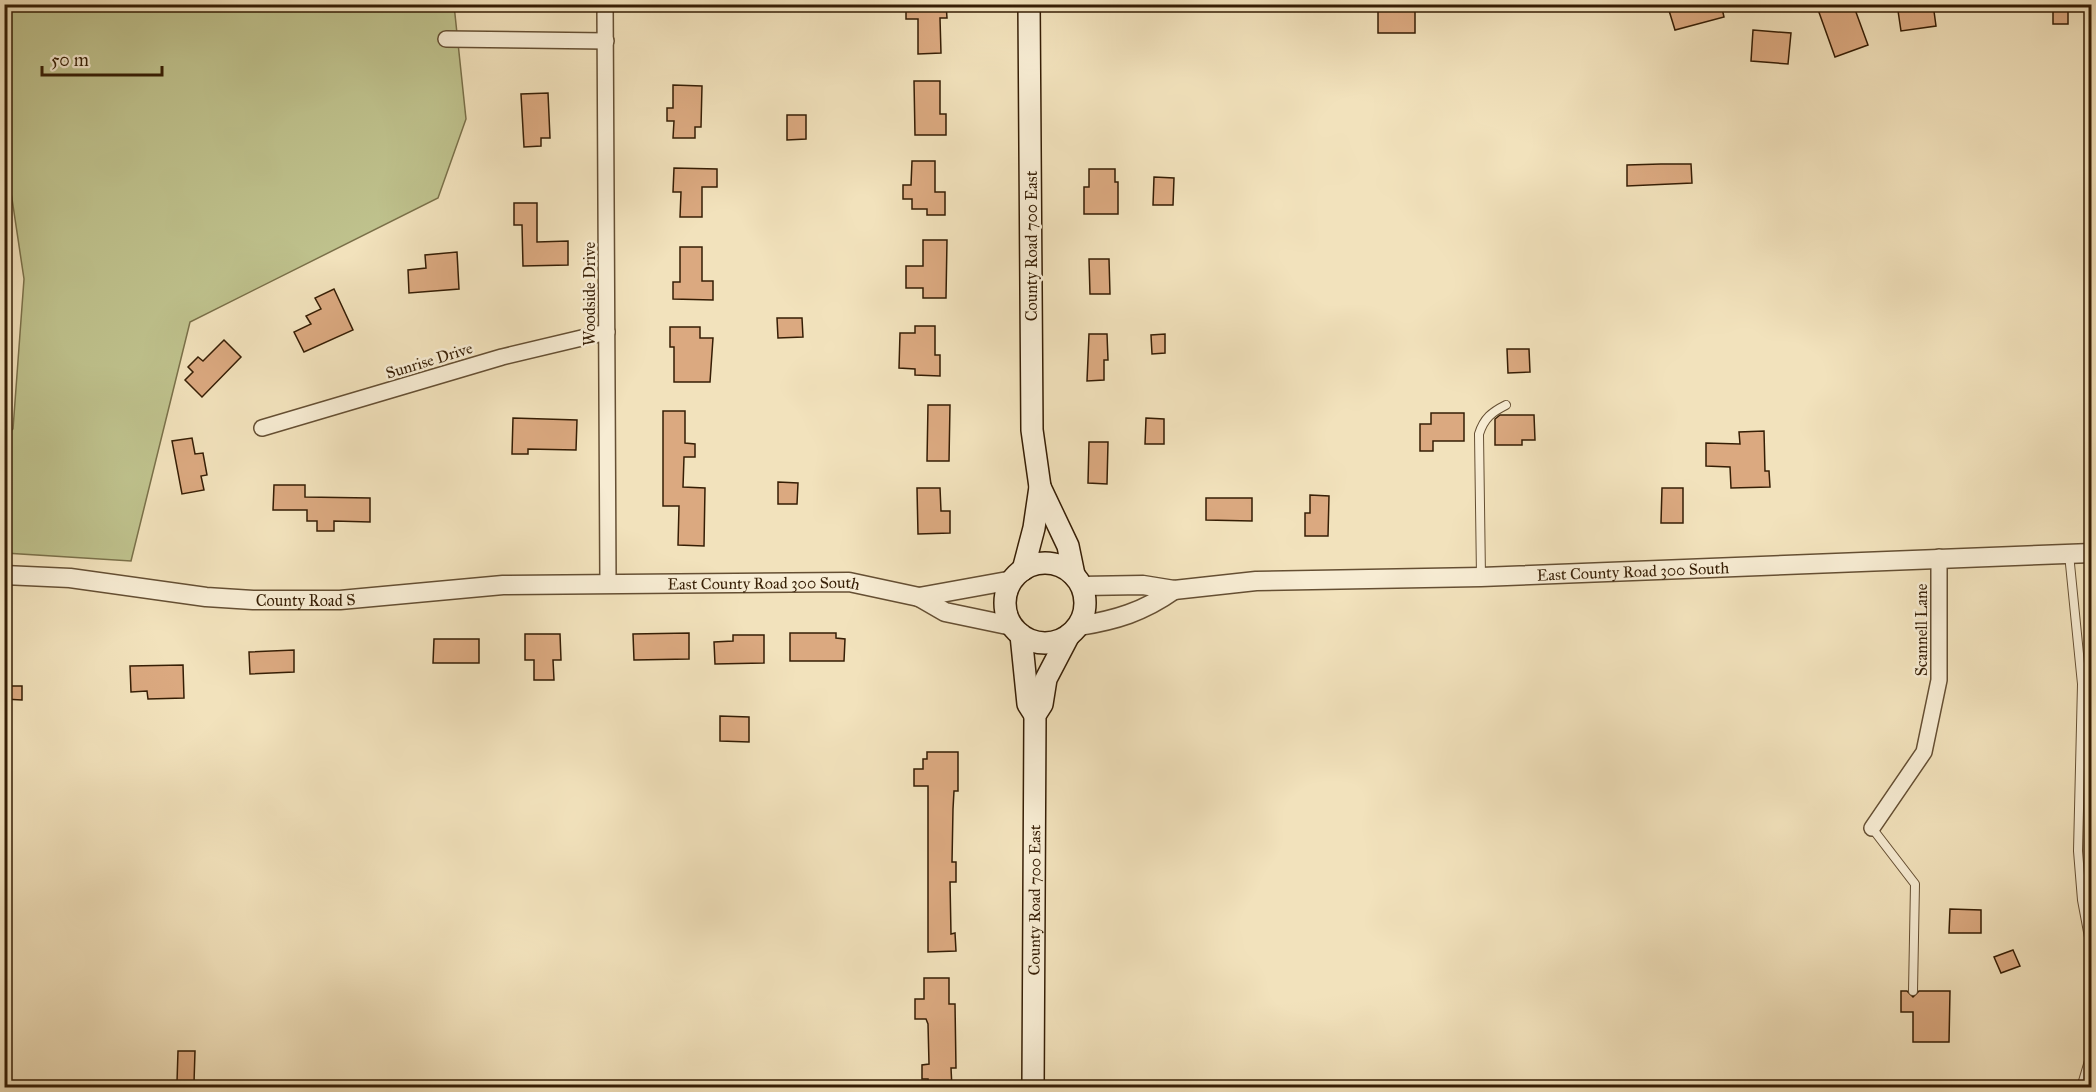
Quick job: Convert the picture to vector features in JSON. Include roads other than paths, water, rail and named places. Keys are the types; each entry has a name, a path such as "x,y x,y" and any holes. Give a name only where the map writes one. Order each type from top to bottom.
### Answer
{"main road":[{"name":"County Road 700 East","path":"1029,4 1032,430 1041,487 1068,546 1078,581"},
{"name":"County Road 700 East","path":"1018,575 1034,528 1041,487"},
{"path":"1049,564 1062,567 1078,581 1085,606 1074,631 1057,642 1044,643 1017,630 1006,602 1018,575 1036,565 1049,564"},
{"name":"County Road 700 East","path":"1017,630 1028,704 1035,715"},
{"name":"County Road 700 East","path":"1033,1088 1032,865 1035,715 1042,704 1046,679 1074,631"}],"street":[{"name":"Woodside Drive","path":"605,4 608,583"},
{"path":"446,39 606,41"},
{"name":"Sunrise Drive","path":"262,428 502,357 607,332"},
{"name":"East County Road 300 South","path":"1078,581 1143,585 1174,590 1256,581 1481,577 1939,557 2091,553"},
{"name":"Scannell Lane","path":"1872,828 1924,752 1939,680 1939,557"},
{"name":"County Road S","path":"4,575 70,578 206,597 253,600 340,600 446,588 608,583"},
{"name":"East County Road 300 South","path":"919,597 1018,575"},
{"name":"East County Road 300 South","path":"608,583 849,582 919,597 945,612 1017,630"},
{"name":"East County Road 300 South","path":"1074,631 1150,607 1174,590"}],"lane":[{"path":"1481,577 1479,434 1483,422 1491,413 1506,405"},
{"path":"2069,553 2082,684 2078,851 2082,900 2091,953"},
{"path":"1872,828 1915,884 1913,991"},
{"path":"2081,1088 2091,1051"}]}
